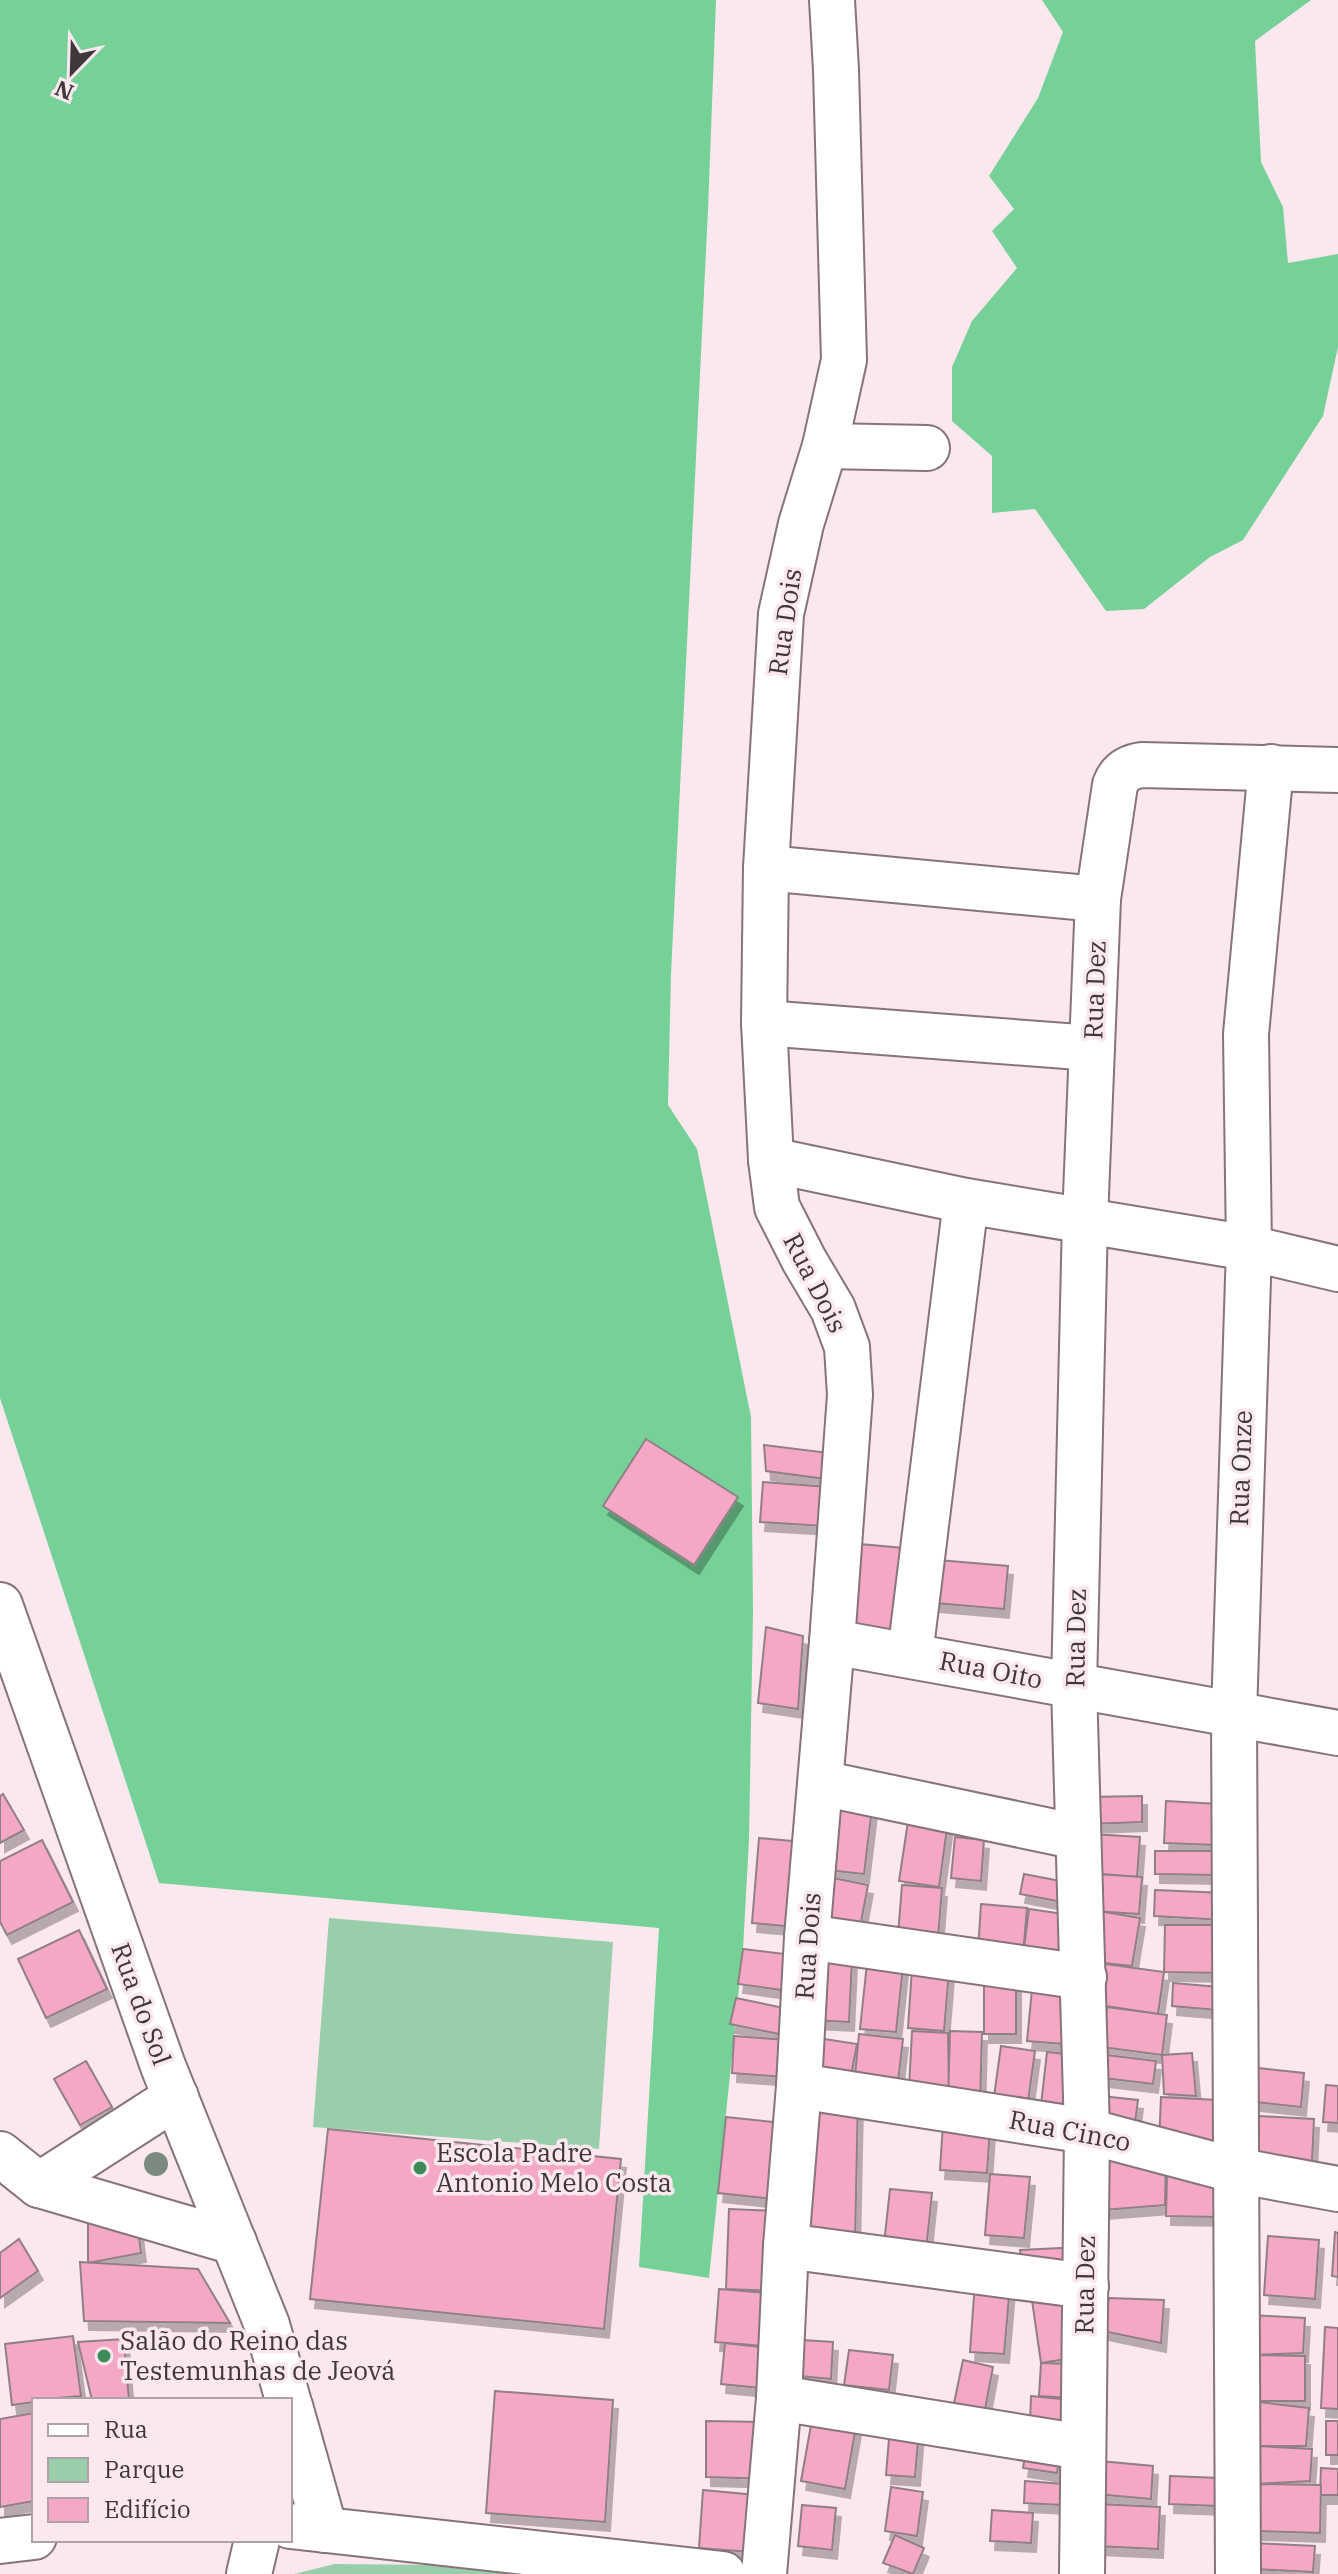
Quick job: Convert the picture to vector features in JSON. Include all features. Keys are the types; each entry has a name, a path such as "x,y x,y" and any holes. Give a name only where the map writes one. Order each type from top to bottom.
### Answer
{"street":[{"name":"Rua Dois","path":"764,2574 779,2398 807,1937 850,1395 847,1347 833,1309 777,1207 771,1160 764,1023 766,868 781,614 844,360 832,0"},
{"path":"825,446 927,448"},
{"name":"Rua Dez","path":"1082,2574 1087,2131 1074,1686 1085,1220 1098,899 1117,780 1131,767 1338,770"},
{"name":"Rua Onze","path":"1238,2574 1234,1714 1249,1248 1246,1034 1271,767"},
{"path":"766,868 1098,899"},
{"path":"764,1023 1092,1048"},
{"path":"771,1160 966,1201 1249,1248 1338,1269"},
{"path":"910,1655 966,1201"},
{"name":"Rua do Sol","path":"0,1605 176,2097 267,2325 288,2398"},
{"name":"Rua Oito","path":"832,1642 1338,1733"},
{"path":"821,1783 1078,1837"},
{"path":"807,1937 1084,1977"},
{"name":"Rua Cinco","path":"799,2086 1087,2131 1234,2170 1338,2189"},
{"path":"39,2185 176,2097"},
{"path":"0,2154 39,2185 234,2242"},
{"path":"786,2246 1086,2286"},
{"path":"779,2398 1082,2447"},
{"name":"Rua do Sol","path":"292,2423 308,2528"},
{"path":"308,2528 723,2574"},
{"path":"0,2541 32,2537"},
{"path":"249,2574 257,2542"}],"green space":[{"path":"0,0 716,0 671,974 668,1105 697,1149 751,1417 753,1612 749,1840 743,1949 709,2278 639,2267 659,1928 159,1883 0,1398"},
{"path":"1042,0 1311,0 1255,41 1261,162 1283,207 1288,263 1338,254 1338,347 1323,416 1243,540 1210,557 1144,609 1106,611 1035,509 992,513 992,456 952,421 952,367 972,321 1017,268 992,231 1014,209 989,176 1038,98 1063,32"},
{"path":"329,1918 613,1942 599,2149 313,2127"},
{"path":"335,2564 440,2565 522,2574 294,2574"}],"building":[{"path":"646,1439 738,1497 694,1565 603,1506"},
{"path":"764,1445 829,1453 826,1479 766,1471"},
{"path":"763,1482 828,1487 825,1526 760,1522"},
{"path":"849,1543 903,1548 896,1635 842,1630"},
{"path":"938,1560 1008,1566 1004,1609 935,1603"},
{"path":"766,1627 803,1636 798,1709 758,1703"},
{"path":"3,1794 24,1830 0,1843 0,1796"},
{"path":"1142,1796 1142,1822 1089,1824 1088,1797"},
{"path":"1166,1801 1218,1804 1217,1845 1164,1843"},
{"path":"836,1804 872,1808 864,1874 828,1870"},
{"path":"909,1815 948,1821 939,1887 899,1881"},
{"path":"1092,1834 1140,1837 1137,1877 1089,1873"},
{"path":"955,1837 984,1840 981,1881 951,1878"},
{"path":"759,1838 803,1842 795,1927 752,1923"},
{"path":"42,1840 73,1902 7,1935 0,1922 0,1861"},
{"path":"1155,1851 1216,1851 1216,1875 1155,1874"},
{"path":"1024,1874 1076,1884 1073,1904 1020,1894"},
{"path":"1096,1874 1142,1877 1139,1914 1094,1911"},
{"path":"833,1878 868,1885 859,1933 823,1927"},
{"path":"902,1885 942,1888 938,1938 898,1935"},
{"path":"1155,1890 1225,1893 1224,1920 1154,1916"},
{"path":"981,1904 1027,1908 1023,1955 978,1951"},
{"path":"1029,1909 1064,1914 1058,1960 1023,1955"},
{"path":"1093,1910 1140,1918 1132,1966 1085,1961"},
{"path":"1165,1925 1223,1925 1222,1973 1164,1972"},
{"path":"79,1930 107,1989 46,2018 18,1959"},
{"path":"743,1949 793,1955 789,1991 738,1984"},
{"path":"868,1954 904,1957 896,2032 860,2029"},
{"path":"814,1956 852,1958 849,2022 811,2020"},
{"path":"1105,1964 1164,1972 1158,2014 1099,2005"},
{"path":"912,1968 949,1971 944,2031 908,2028"},
{"path":"1033,1979 1082,1983 1077,2045 1027,2041"},
{"path":"984,1980 1016,1980 1016,2034 984,2034"},
{"path":"1173,1983 1219,1987 1217,2010 1172,2006"},
{"path":"736,1998 784,2008 779,2034 730,2024"},
{"path":"1107,2007 1167,2015 1162,2055 1102,2047"},
{"path":"912,2031 948,2033 949,2091 909,2089"},
{"path":"950,2031 982,2032 980,2105 948,2104"},
{"path":"859,2034 903,2039 897,2090 854,2086"},
{"path":"734,2036 787,2040 784,2077 732,2073"},
{"path":"818,2038 857,2044 850,2081 811,2074"},
{"path":"1001,2046 1035,2051 1026,2116 992,2111"},
{"path":"1047,2052 1074,2055 1068,2117 1040,2114"},
{"path":"1192,2053 1196,2096 1164,2094 1162,2055"},
{"path":"1098,2054 1156,2061 1153,2084 1096,2077"},
{"path":"86,2061 112,2107 80,2125 54,2079"},
{"path":"1258,2068 1304,2073 1301,2107 1255,2102"},
{"path":"1326,2085 1338,2086 1338,2123 1323,2122"},
{"path":"807,2095 858,2096 855,2242 804,2240"},
{"path":"1101,2096 1138,2100 1134,2130 1099,2126"},
{"path":"1161,2097 1217,2100 1214,2146 1159,2143"},
{"path":"1259,2116 1314,2119 1312,2162 1257,2159"},
{"path":"726,2117 782,2123 773,2199 718,2193"},
{"path":"943,2123 990,2127 987,2173 940,2170"},
{"path":"328,2129 621,2159 604,2329 310,2299"},
{"path":"1166,2158 1165,2205 1103,2210 1102,2159"},
{"path":"990,2174 1030,2177 1024,2238 985,2235"},
{"path":"1167,2176 1218,2177 1218,2217 1166,2216"},
{"path":"890,2189 932,2193 926,2250 884,2244"},
{"path":"88,2209 138,2229 141,2253 88,2263"},
{"path":"729,2209 779,2211 776,2291 726,2289"},
{"path":"1335,2232 1338,2233 1338,2277 1332,2276"},
{"path":"1268,2236 1319,2240 1315,2299 1264,2295"},
{"path":"19,2239 38,2271 0,2298 0,2253"},
{"path":"1081,2247 1082,2268 1022,2271 1020,2250"},
{"path":"80,2262 198,2269 230,2323 84,2321"},
{"path":"975,2282 1010,2285 1004,2354 970,2352"},
{"path":"719,2289 780,2294 776,2347 715,2342"},
{"path":"1070,2294 1079,2357 1041,2363 1032,2300"},
{"path":"1109,2298 1164,2300 1161,2343 1103,2331"},
{"path":"1252,2315 1305,2318 1303,2353 1250,2355"},
{"path":"1325,2327 1338,2328 1338,2409 1321,2408"},
{"path":"73,2336 81,2396 32,2398 32,2402 12,2405 5,2344"},
{"name":"Salão do Reino das Testemunhas de Jeová","path":"124,2339 129,2398 92,2398 78,2342"},
{"path":"802,2340 833,2342 831,2379 800,2376"},
{"path":"725,2343 776,2349 771,2389 721,2384"},
{"path":"849,2350 893,2355 889,2390 844,2385"},
{"path":"1253,2355 1305,2356 1305,2401 1253,2401"},
{"path":"963,2360 993,2367 984,2415 953,2408"},
{"path":"1041,2363 1072,2364 1071,2398 1039,2396"},
{"path":"495,2391 613,2400 605,2522 486,2513"},
{"path":"1031,2396 1071,2400 1070,2425 1030,2424"},
{"path":"1250,2401 1309,2408 1306,2446 1256,2446"},
{"path":"32,2413 32,2501 0,2507 0,2419"},
{"path":"813,2414 857,2421 845,2489 801,2481"},
{"path":"706,2421 770,2422 769,2479 706,2477"},
{"path":"1326,2421 1338,2421 1338,2455 1326,2455"},
{"path":"890,2426 919,2428 915,2477 886,2475"},
{"path":"1256,2446 1312,2449 1310,2481 1254,2484"},
{"path":"1026,2450 1060,2454 1057,2473 1023,2468"},
{"path":"1100,2461 1153,2466 1151,2499 1096,2494"},
{"path":"1321,2468 1338,2469 1338,2495 1320,2495"},
{"path":"1170,2476 1220,2478 1218,2506 1169,2504"},
{"path":"1025,2481 1064,2484 1063,2505 1024,2503"},
{"path":"1256,2484 1321,2485 1320,2533 1255,2531"},
{"path":"891,2487 923,2492 917,2536 885,2531"},
{"path":"703,2490 756,2495 751,2552 699,2548"},
{"path":"1098,2504 1160,2507 1158,2549 1096,2546"},
{"path":"802,2505 836,2508 832,2550 798,2546"},
{"path":"992,2510 1033,2513 1031,2543 990,2541"},
{"path":"895,2535 924,2548 913,2574 883,2563"},
{"path":"1254,2543 1315,2546 1313,2572 1253,2569"}],"place":[{"name":"Escola Padre Antonio Melo Costa","path":"420,2168"},
{"name":"Salão do Reino das Testemunhas de Jeová","path":"104,2356"}]}
